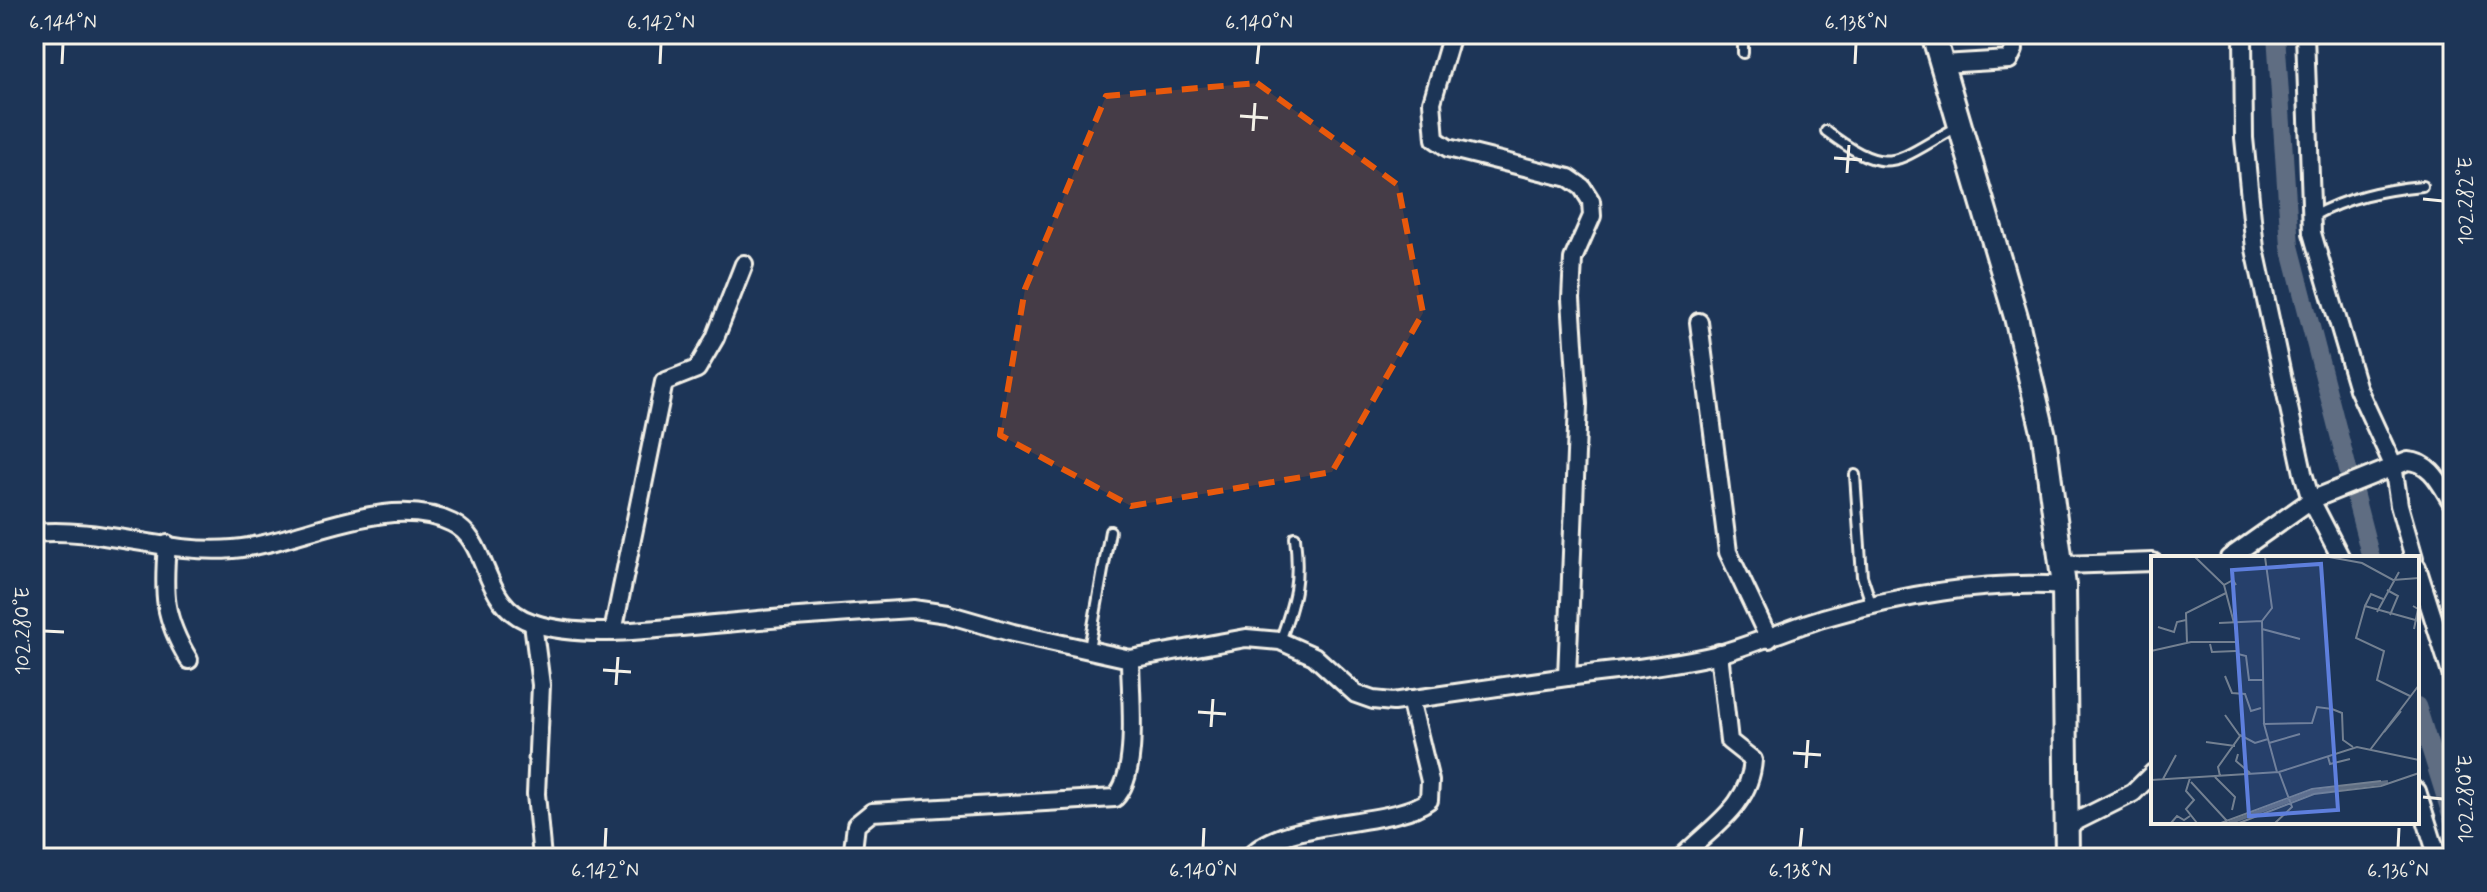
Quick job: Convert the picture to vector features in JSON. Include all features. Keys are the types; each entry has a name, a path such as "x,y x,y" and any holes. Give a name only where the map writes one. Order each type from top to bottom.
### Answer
{"main road":[{"path":"1933,34 2032,377 2063,576 2064,847"}],"street":[{"path":"1452,34 1432,102 1435,139 1448,148 1569,178 1582,187 1591,201 1592,216 1573,259 1578,404 1567,677"},
{"path":"1942,64 2009,60 2014,50 2013,34"},
{"path":"2243,34 2244,138 2255,249 2319,496 2340,556"},
{"path":"2305,34 2312,233 2358,389 2393,465 2399,505 2413,556"},
{"path":"613,632 664,382 697,369 715,338 744,264"},
{"path":"1699,322 1728,552 1769,639"},
{"path":"2232,556 2319,496 2393,465 2421,462 2453,504"},
{"path":"34,533 49,531 236,549 369,516 431,517 454,523 470,539 492,591 506,608 533,623 613,632 913,609 1130,659 1246,638 1280,641 1314,656 1356,694 1373,700 1410,699 1719,653 1769,639 1822,618 1872,606 2151,562"},
{"path":"167,544 164,602 172,631 189,660"},
{"path":"2419,573 2453,680"},
{"path":"533,623 541,685 536,794 542,858"},
{"path":"1681,858 1744,798 1751,782 1753,760 1729,741 1719,653"},
{"path":"852,858 856,825 872,812 1115,798 1123,790 1130,772 1130,659"},
{"path":"1249,858 1255,850 1270,843 1346,820 1416,810 1429,800 1430,781 1410,699"},
{"path":"2064,847 2151,775"},
{"path":"2419,797 2438,858"}],"lane":[{"path":"1743,34 1743,53"},
{"path":"1826,131 1864,157 1877,162 1891,162 1961,126"},
{"path":"2310,217 2337,202 2371,192 2422,186"},
{"path":"1855,475 1862,576 1872,606"},
{"path":"1089,649 1110,531"},
{"path":"1280,641 1295,605 1299,579 1295,537"}],"highlighted area":[{"path":"1257,83 1398,185 1423,313 1332,472 1131,506 1000,435 1025,289 1106,96"}],"waterway":[{"path":"2276,34 2290,246 2370,556"},
{"path":"2419,712 2453,821"}]}
